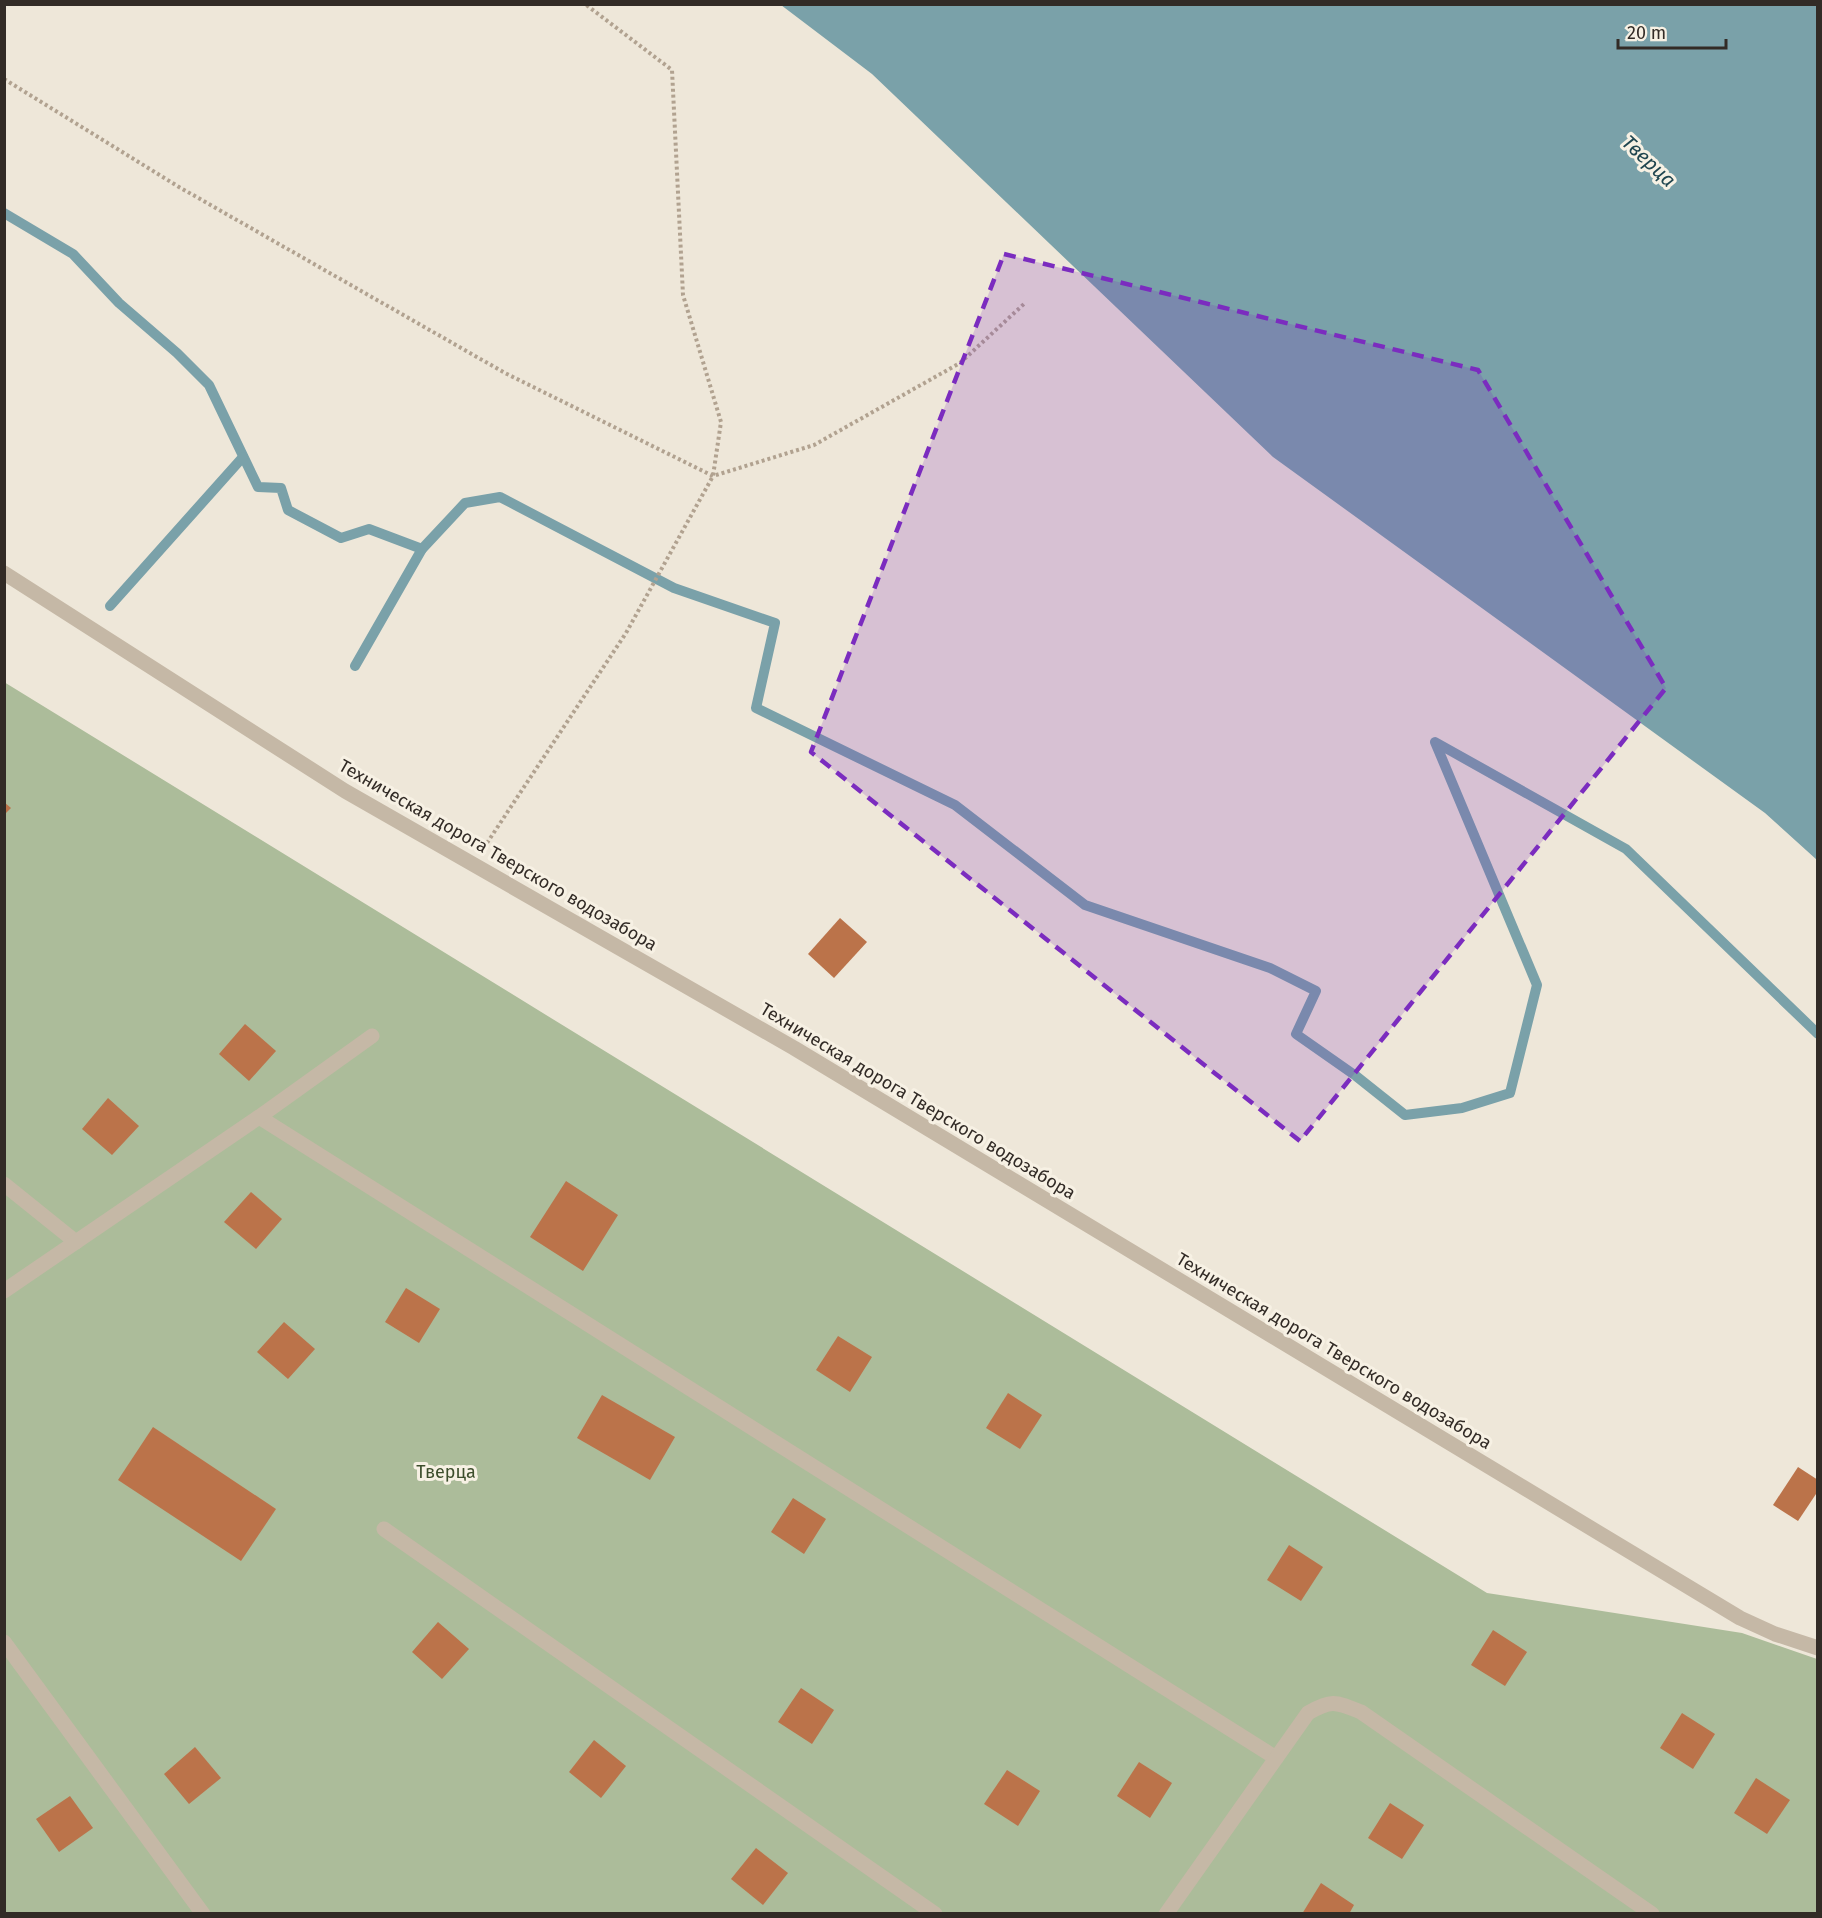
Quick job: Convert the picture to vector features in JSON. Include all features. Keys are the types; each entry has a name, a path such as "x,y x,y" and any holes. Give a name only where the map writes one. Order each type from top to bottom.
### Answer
{"lane":[{"name":"Техническая дорога Тверского водозабора","path":"4,573 345,791 794,1048 1740,1618 1775,1634 1818,1648"},
{"path":"4,1291 259,1117 372,1036"},
{"path":"259,1117 1276,1758"},
{"path":"4,1184 76,1242"},
{"path":"384,1529 935,1914"},
{"path":"4,1642 203,1914"},
{"path":"1166,1914 1308,1713 1320,1706 1337,1702 1360,1712 1652,1914"}],"path":[{"path":"473,864 626,633 713,476 721,422 683,295 672,70 585,4"},
{"path":"4,80 179,187 505,373 713,476 814,445 960,363 1025,303"}],"highlighted area":[{"path":"1004,254 1478,370 1666,688 1300,1141 811,752"}],"green space":[{"name":"Тверца","path":"4,682 1487,1593 1742,1633 1817,1659 1817,1913 5,1913"}],"water":[{"path":"781,5 1817,5 1817,860 1765,813 1273,457 872,74"}],"building":[{"path":"4,802 11,808 4,815"},
{"path":"840,918 867,942 834,978 808,954"},
{"path":"245,1024 276,1051 249,1081 219,1054"},
{"path":"108,1098 139,1126 112,1155 82,1129"},
{"path":"566,1181 618,1215 583,1271 530,1237"},
{"path":"251,1192 282,1219 256,1249 224,1222"},
{"path":"406,1288 440,1309 419,1343 385,1322"},
{"path":"284,1322 315,1349 288,1379 257,1352"},
{"path":"838,1336 872,1357 850,1392 816,1370"},
{"path":"1008,1393 1042,1415 1020,1449 986,1428"},
{"path":"602,1395 675,1437 650,1480 577,1438"},
{"path":"153,1427 276,1509 241,1561 118,1480"},
{"path":"1798,1467 1818,1480 1818,1491 1798,1521 1773,1505"},
{"path":"793,1498 826,1519 804,1554 771,1532"},
{"path":"1289,1545 1323,1567 1301,1601 1267,1580"},
{"path":"438,1622 469,1649 442,1679 412,1652"},
{"path":"1493,1630 1527,1652 1505,1686 1471,1665"},
{"path":"801,1688 834,1710 812,1744 778,1722"},
{"path":"1682,1713 1715,1734 1693,1769 1660,1748"},
{"path":"594,1740 626,1766 601,1798 569,1772"},
{"path":"195,1747 221,1778 189,1804 164,1774"},
{"path":"1139,1762 1172,1783 1150,1818 1117,1796"},
{"path":"1007,1770 1040,1791 1018,1826 984,1804"},
{"path":"1756,1778 1790,1800 1767,1834 1734,1813"},
{"path":"70,1796 93,1828 59,1852 36,1819"},
{"path":"1390,1803 1424,1825 1402,1859 1368,1838"},
{"path":"756,1848 788,1873 763,1905 731,1879"},
{"path":"1321,1883 1354,1905 1349,1914 1302,1914"}],"waterway":[{"path":"4,213 73,254 119,303 177,353 209,385 258,487 281,488 288,510 341,538 369,529 422,549"},
{"path":"110,606 243,457"},
{"path":"355,666 422,549 465,503 500,497 674,588 775,623 756,708 955,805 1085,905 1270,968 1316,991 1296,1034 1356,1076 1405,1115 1462,1108 1510,1093 1537,985 1435,742 1626,849 1818,1034"}]}
